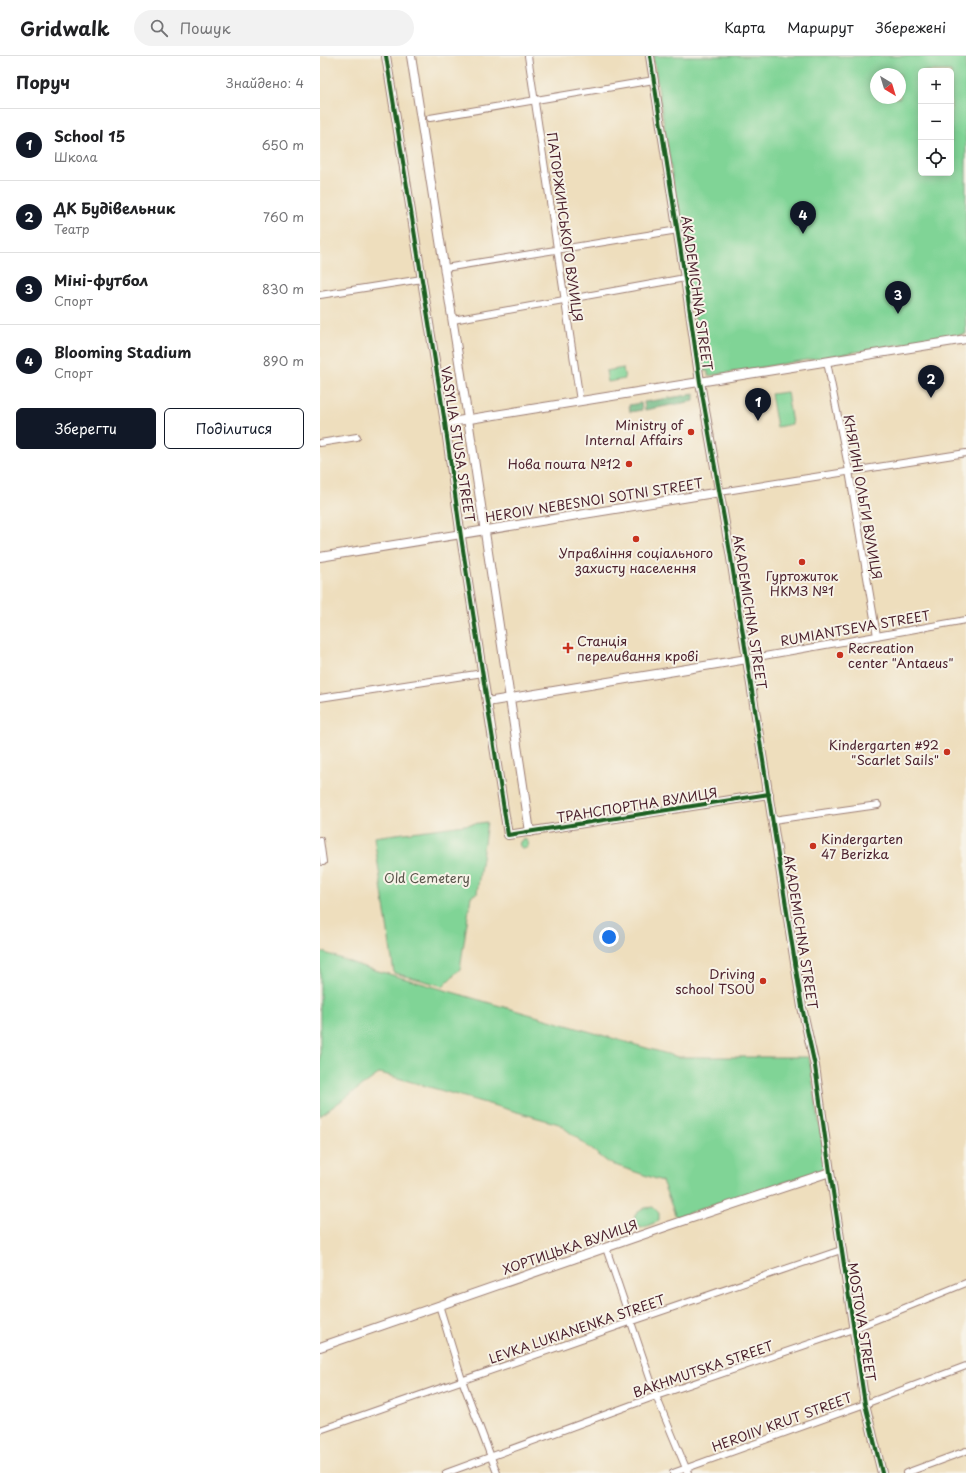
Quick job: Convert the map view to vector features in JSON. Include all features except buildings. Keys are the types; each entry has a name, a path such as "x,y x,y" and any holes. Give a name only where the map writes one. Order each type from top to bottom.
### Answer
{"street":[{"name":"VASYLIA STUSA STREET","path":"386,56 445,423 508,835"},
{"name":"VASYLIA STUSA STREET","path":"411,56 511,698 530,832"},
{"name":"ПАТОРЖИНСЬКОГО ВУЛИЦЯ","path":"528,56 580,401"},
{"name":"AKADEMICHNA STREET","path":"650,56 678,230 700,382 720,492 802,1007 811,1042 815,1066 830,1172"},
{"path":"430,118 654,80"},
{"path":"445,268 557,251 678,230"},
{"path":"453,320 685,278"},
{"path":"320,295 422,279"},
{"path":"445,423 966,339"},
{"name":"КНЯГИНІ ОЛЬГИ ВУЛИЦЯ","path":"827,362 849,471 877,636"},
{"path":"320,443 357,437"},
{"name":"HEROIV NEBESNOI SOTNI STREET","path":"320,557 966,453"},
{"name":"RUMIANTSEVA STREET","path":"487,702 747,659 966,620"},
{"path":"320,698 483,673"},
{"name":"ТРАНСПОРТНА ВУЛИЦЯ","path":"508,835 769,794"},
{"path":"773,820 878,805"},
{"path":"320,840 324,862"},
{"name":"ХОРТИЦЬКА ВУЛИЦЯ","path":"320,1347 830,1172"},
{"name":"MOSTOVA STREET","path":"830,1172 865,1404 882,1473"},
{"path":"606,1248 656,1396 687,1470"},
{"name":"LEVKA LUKIANENKA STREET","path":"320,1430 842,1250"},
{"name":"BAKHMUTSKA STREET","path":"446,1473 656,1396 853,1329 966,1283"},
{"path":"440,1305 462,1380 497,1473"},
{"name":"HEROIIV KRUT STREET","path":"673,1473 687,1470 966,1366"},
{"path":"906,1473 966,1451"}],"green space":[{"path":"653,56 966,56 966,334 708,376 708,371 703,371"},
{"path":"623,368 625,379 608,382 606,371"},
{"path":"787,392 792,424 777,427 771,394"},
{"path":"694,394 694,401 645,410 644,402"},
{"path":"641,403 642,410 630,412 629,405"},
{"name":"Old Cemetery","path":"487,822 477,893 471,896 460,969 443,986 394,973 374,837"},
{"path":"524,839 529,844 524,849 519,844"},
{"path":"320,951 361,966 678,1057 809,1057 825,1160 824,1166 820,1171 676,1217 662,1181 609,1163 559,1124 380,1073 320,1116"},
{"path":"653,1207 659,1213 659,1221 642,1228 637,1226 634,1221 635,1214 645,1208"}],"cycle path":[{"path":"386,56 445,423 461,537 508,835 769,794"},
{"path":"650,56 700,382 730,552 802,1007 815,1066 865,1404 882,1473"}],"place":[{"name":"Blooming Stadium","path":"803,234"},
{"name":"Міні-футбол","path":"898,314"},
{"name":"ДК Будівельник","path":"931,398"},
{"name":"School 15","path":"758,421"},
{"name":"Ministry of Internal Affairs","path":"691,432"},
{"name":"Нова пошта №12","path":"629,464"},
{"name":"Управління соціального захисту населення","path":"636,539"},
{"name":"Гуртожиток НКМЗ №1","path":"802,562"},
{"name":"Станція переливання крові","path":"568,648"},
{"name":"Recreation center \"Antaeus\"","path":"840,655"},
{"name":"Kindergarten #92 \"Scarlet Sails\"","path":"947,752"},
{"name":"Kindergarten 47 Berizka","path":"813,846"},
{"name":"Driving school TSOU","path":"763,981"}]}
